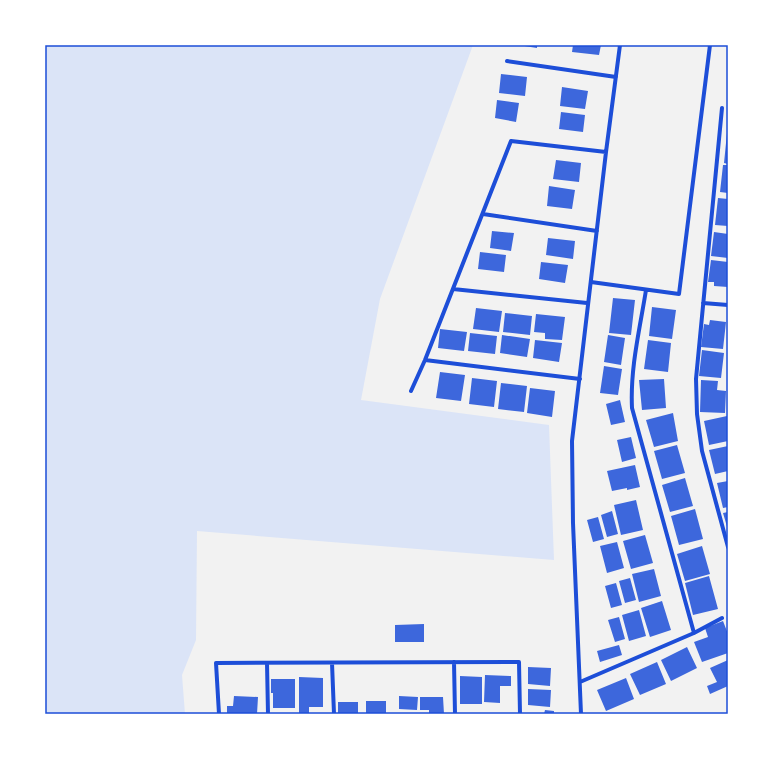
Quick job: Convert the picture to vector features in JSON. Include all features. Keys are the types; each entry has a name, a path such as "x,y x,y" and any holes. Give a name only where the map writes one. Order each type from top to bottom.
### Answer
{"street":[{"path":"581,714 577,645 572,441 580,380 587,304 620,45"},
{"path":"591,282 679,294 710,45"},
{"path":"507,60 616,77"},
{"path":"722,108 696,379 697,414 702,451 728,547"},
{"path":"410,391 425,360 484,214 511,141 606,152"},
{"path":"484,214 597,231"},
{"path":"453,289 587,304"},
{"path":"646,290 633,370 631,392 632,408 694,633"},
{"path":"703,303 728,305"},
{"path":"425,360 580,380"},
{"path":"580,682 694,633 722,618"},
{"path":"454,662 455,714"},
{"path":"219,714 216,664 519,662 520,714"},
{"path":"267,663 268,714"},
{"path":"332,663 334,714"}],"shaded area":[{"path":"45,45 473,45 380,299 361,400 549,425 554,560 197,531 196,640 182,675 185,714 45,714"}],"building":[{"path":"518,45 537,45 537,48"},
{"path":"573,45 601,45 599,55 572,52"},
{"path":"501,74 527,77 525,96 499,93"},
{"path":"562,87 588,91 585,109 560,106"},
{"path":"497,100 519,103 516,122 495,118"},
{"path":"561,112 585,115 583,132 559,129"},
{"path":"728,133 728,164 724,163"},
{"path":"556,160 581,163 579,182 553,179"},
{"path":"723,165 728,165 728,193 720,192"},
{"path":"549,186 575,190 572,209 547,206"},
{"path":"718,198 728,199 728,226 715,225"},
{"path":"492,231 514,233 511,251 490,248"},
{"path":"714,232 728,234 728,258 711,256"},
{"path":"548,238 575,241 573,259 546,255"},
{"path":"480,252 506,255 504,272 478,269"},
{"path":"711,260 728,262 728,287 714,286 714,282 708,282"},
{"path":"541,262 568,265 565,283 539,279"},
{"path":"613,298 635,300 631,335 609,333"},
{"path":"652,307 676,310 672,339 649,336"},
{"path":"476,308 502,311 499,332 473,329"},
{"path":"505,313 532,316 530,335 503,332"},
{"path":"536,314 565,317 562,340 545,339 545,333 534,332"},
{"path":"710,320 726,322 723,349 701,347 704,324 709,325"},
{"path":"440,329 467,332 464,351 438,348"},
{"path":"470,333 497,336 495,354 468,351"},
{"path":"502,335 530,339 527,357 500,353"},
{"path":"608,335 625,338 621,365 604,362"},
{"path":"535,340 562,343 559,362 533,358"},
{"path":"648,340 671,343 668,372 644,369"},
{"path":"702,350 724,353 721,378 699,376"},
{"path":"604,366 622,369 618,395 600,393"},
{"path":"440,372 465,375 461,401 436,398"},
{"path":"472,378 497,381 494,407 469,404"},
{"path":"664,379 666,408 642,410 639,380"},
{"path":"701,380 718,381 717,390 726,391 725,413 700,412"},
{"path":"501,383 527,386 524,412 498,409"},
{"path":"530,388 555,391 552,417 527,413"},
{"path":"620,400 625,422 611,425 606,404"},
{"path":"673,413 678,441 654,447 646,420"},
{"path":"727,416 728,441 709,445 704,421"},
{"path":"631,437 636,458 622,462 617,440"},
{"path":"677,445 685,473 662,479 654,451"},
{"path":"728,446 728,471 715,474 709,450"},
{"path":"635,465 640,487 612,491 607,471"},
{"path":"685,478 693,506 670,512 662,485"},
{"path":"728,481 728,507 723,508 717,483"},
{"path":"636,500 643,530 621,535 614,505"},
{"path":"695,509 703,539 679,545 671,516"},
{"path":"612,511 618,534 607,537 601,515"},
{"path":"728,512 728,530 723,513"},
{"path":"598,517 604,539 593,542 587,520"},
{"path":"645,535 653,563 631,569 623,541"},
{"path":"617,542 624,568 607,573 600,546"},
{"path":"702,546 710,574 685,581 677,554"},
{"path":"654,569 661,596 639,602 632,574"},
{"path":"709,576 718,609 693,615 685,583"},
{"path":"630,578 636,600 625,603 619,581"},
{"path":"616,583 622,605 611,608 605,586"},
{"path":"662,601 671,630 650,637 641,608"},
{"path":"639,610 646,636 629,641 622,615"},
{"path":"619,617 625,639 615,642 608,620"},
{"path":"723,621 728,634 728,653 702,662 694,642 708,637 705,628"},
{"path":"424,624 424,642 395,642 395,625"},
{"path":"619,645 622,655 600,662 597,651"},
{"path":"687,647 697,668 671,681 661,660"},
{"path":"728,660 728,686 710,694 707,686 717,682 710,668"},
{"path":"657,662 666,684 640,695 630,674"},
{"path":"528,667 551,668 550,686 528,684"},
{"path":"485,675 511,676 511,686 500,686 500,703 484,702"},
{"path":"460,676 482,677 482,704 460,704"},
{"path":"299,677 323,678 323,707 309,707 309,714 299,714"},
{"path":"626,678 634,699 606,711 597,690"},
{"path":"271,679 295,679 295,708 273,708"},
{"path":"528,689 551,690 550,707 528,705"},
{"path":"234,696 258,697 257,714 227,714 227,706 233,706"},
{"path":"399,696 418,697 417,710 399,709"},
{"path":"420,697 443,697 444,714 429,714 429,710 420,710"},
{"path":"366,701 386,701 386,713 366,714"},
{"path":"338,702 358,702 358,714 338,714"},
{"path":"545,710 554,711 554,714 544,714"}]}
